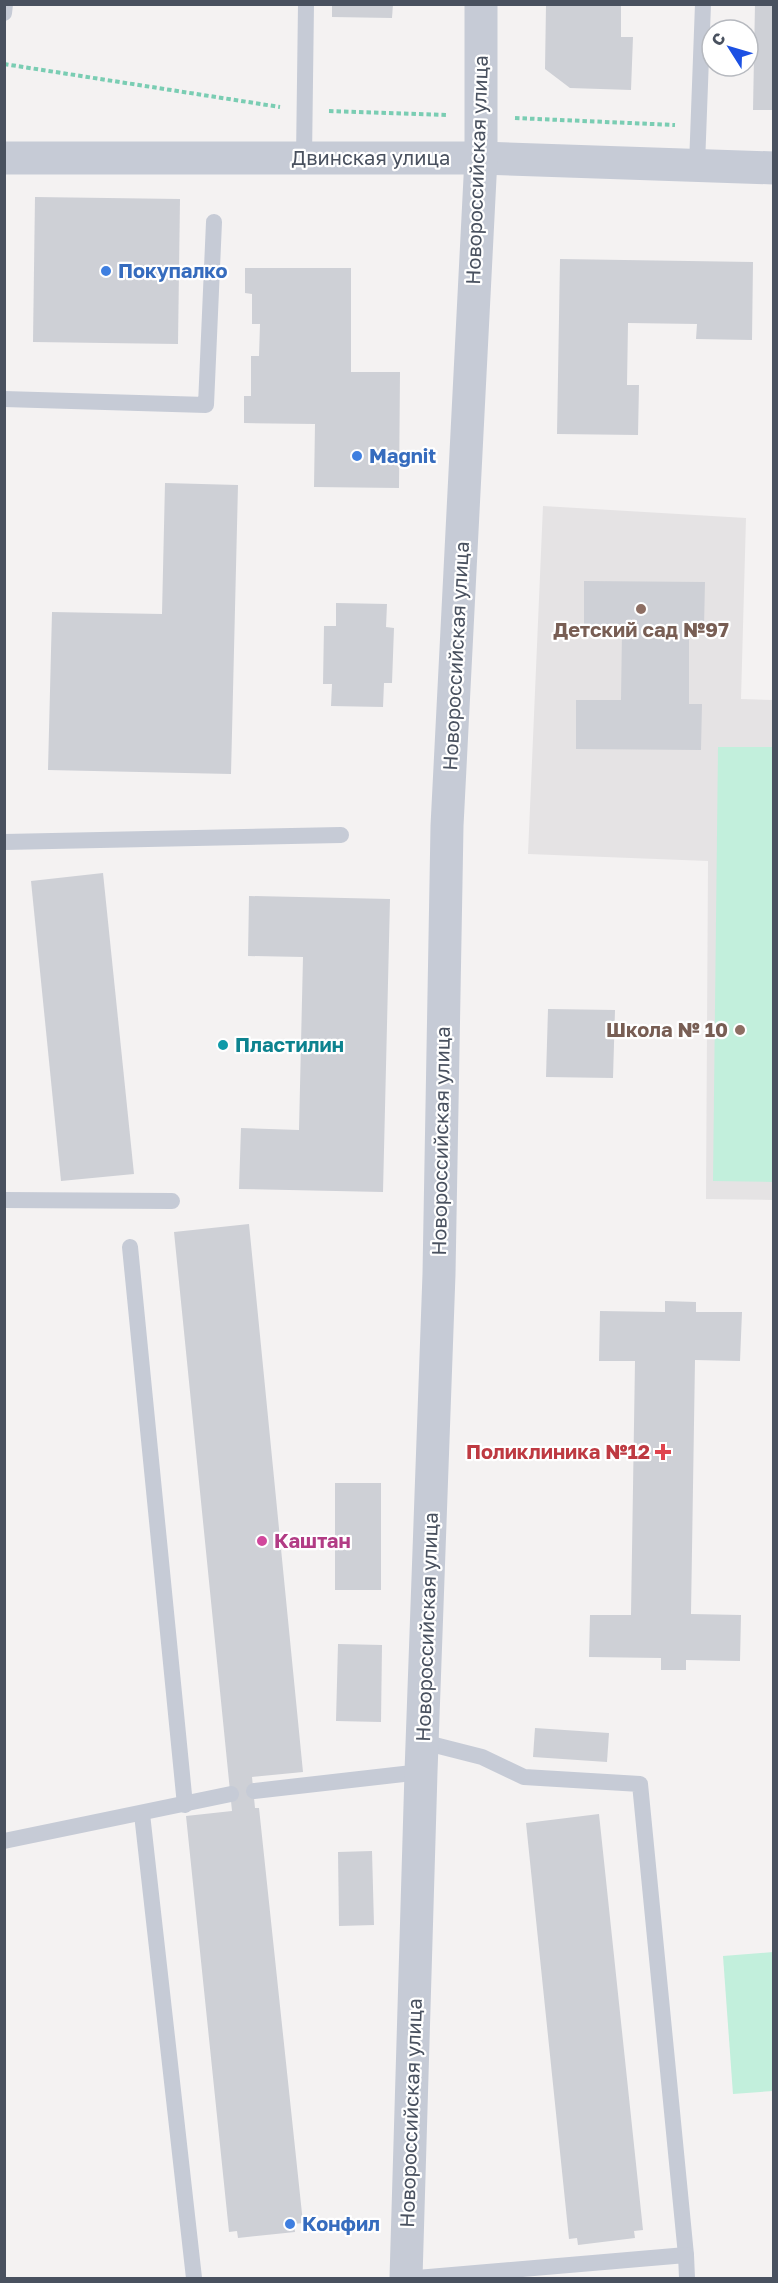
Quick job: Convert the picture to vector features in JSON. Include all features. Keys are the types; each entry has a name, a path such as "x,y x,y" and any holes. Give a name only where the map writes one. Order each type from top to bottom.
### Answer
{"street":[{"name":"Новороссийская улица","path":"406,2278 439,1274 447,826 481,158 481,4"},
{"name":"Двинская улица","path":"4,158 481,158 774,168"}],"lane":[{"path":"4,13 5,4"},
{"path":"304,158 306,4"},
{"path":"697,165 702,4"},
{"path":"4,399 206,405 214,222"},
{"path":"4,842 340,835"},
{"path":"4,1200 172,1201"},
{"path":"130,1247 185,1805"},
{"path":"254,1791 422,1757 482,1757 524,1777 640,1784 687,2278"},
{"path":"4,1841 231,1794"},
{"path":"142,1814 194,2278"},
{"path":"417,2278 686,2255"}],"path":[{"path":"4,64 305,110 699,126"}],"shaded area":[{"name":"Детский сад №97","path":"543,506 746,518 741,699 774,700 773,1200 706,1199 708,861 528,854"}],"green space":[{"name":"Школа № 10","path":"718,747 773,747 773,1182 713,1181"},
{"path":"773,1952 773,2091 733,2094 723,1956"}],"building":[{"path":"332,4 393,4 392,18 332,17"},
{"path":"755,4 774,4 774,110 753,110 754,78 760,78 760,18 755,18"},
{"path":"546,5 621,5 621,37 633,37 631,90 570,88 545,69"},
{"name":"Покупалко","path":"35,197 180,199 178,344 33,342"},
{"path":"560,259 753,262 752,340 696,339 697,324 628,323 627,385 639,385 638,435 557,434"},
{"path":"245,268 351,268 351,372 400,372 399,488 314,487 315,424 244,423 244,396 251,396 251,356 259,356 260,324 252,324 252,294 245,293"},
{"path":"165,483 238,485 231,774 48,770 52,612 162,614"},
{"name":"Детский сад №97","path":"584,581 705,582 704,627 689,627 689,704 702,704 701,750 576,749 576,700 621,700 622,631 584,630"},
{"path":"336,603 387,604 386,627 394,628 392,683 384,683 383,707 331,706 332,684 323,684 324,626 336,626"},
{"path":"103,873 134,1174 61,1181 31,881"},
{"path":"249,896 390,899 383,1192 239,1189 241,1128 299,1130 303,957 248,956"},
{"path":"548,1009 615,1010 613,1078 546,1077"},
{"path":"249,1224 303,1772 252,1777 255,1808 259,1808 303,2223 294,2224 295,2232 238,2238 237,2231 229,2232 186,1816 232,1811 174,1232"},
{"name":"Поликлиника №12","path":"665,1301 696,1302 696,1312 742,1312 740,1361 695,1360 691,1614 741,1615 740,1661 686,1660 686,1670 661,1670 661,1658 589,1657 590,1615 631,1615 635,1361 599,1361 600,1311 665,1312"},
{"path":"335,1483 381,1483 381,1590 335,1590"},
{"path":"338,1644 382,1645 381,1722 336,1721"},
{"path":"535,1728 609,1733 607,1762 533,1757"},
{"path":"599,1814 643,2230 634,2231 635,2238 578,2245 577,2238 569,2239 526,1823"},
{"path":"372,1851 374,1925 339,1926 338,1852"}],"place":[{"name":"Покупалко","path":"106,271"},
{"name":"Magnit","path":"357,456"},
{"name":"Детский сад №97","path":"641,609"},
{"name":"Школа № 10","path":"740,1030"},
{"name":"Пластилин","path":"223,1045"},
{"name":"Поликлиника №12","path":"663,1452"},
{"name":"Каштан","path":"262,1541"},
{"name":"Конфил","path":"290,2224"}]}
